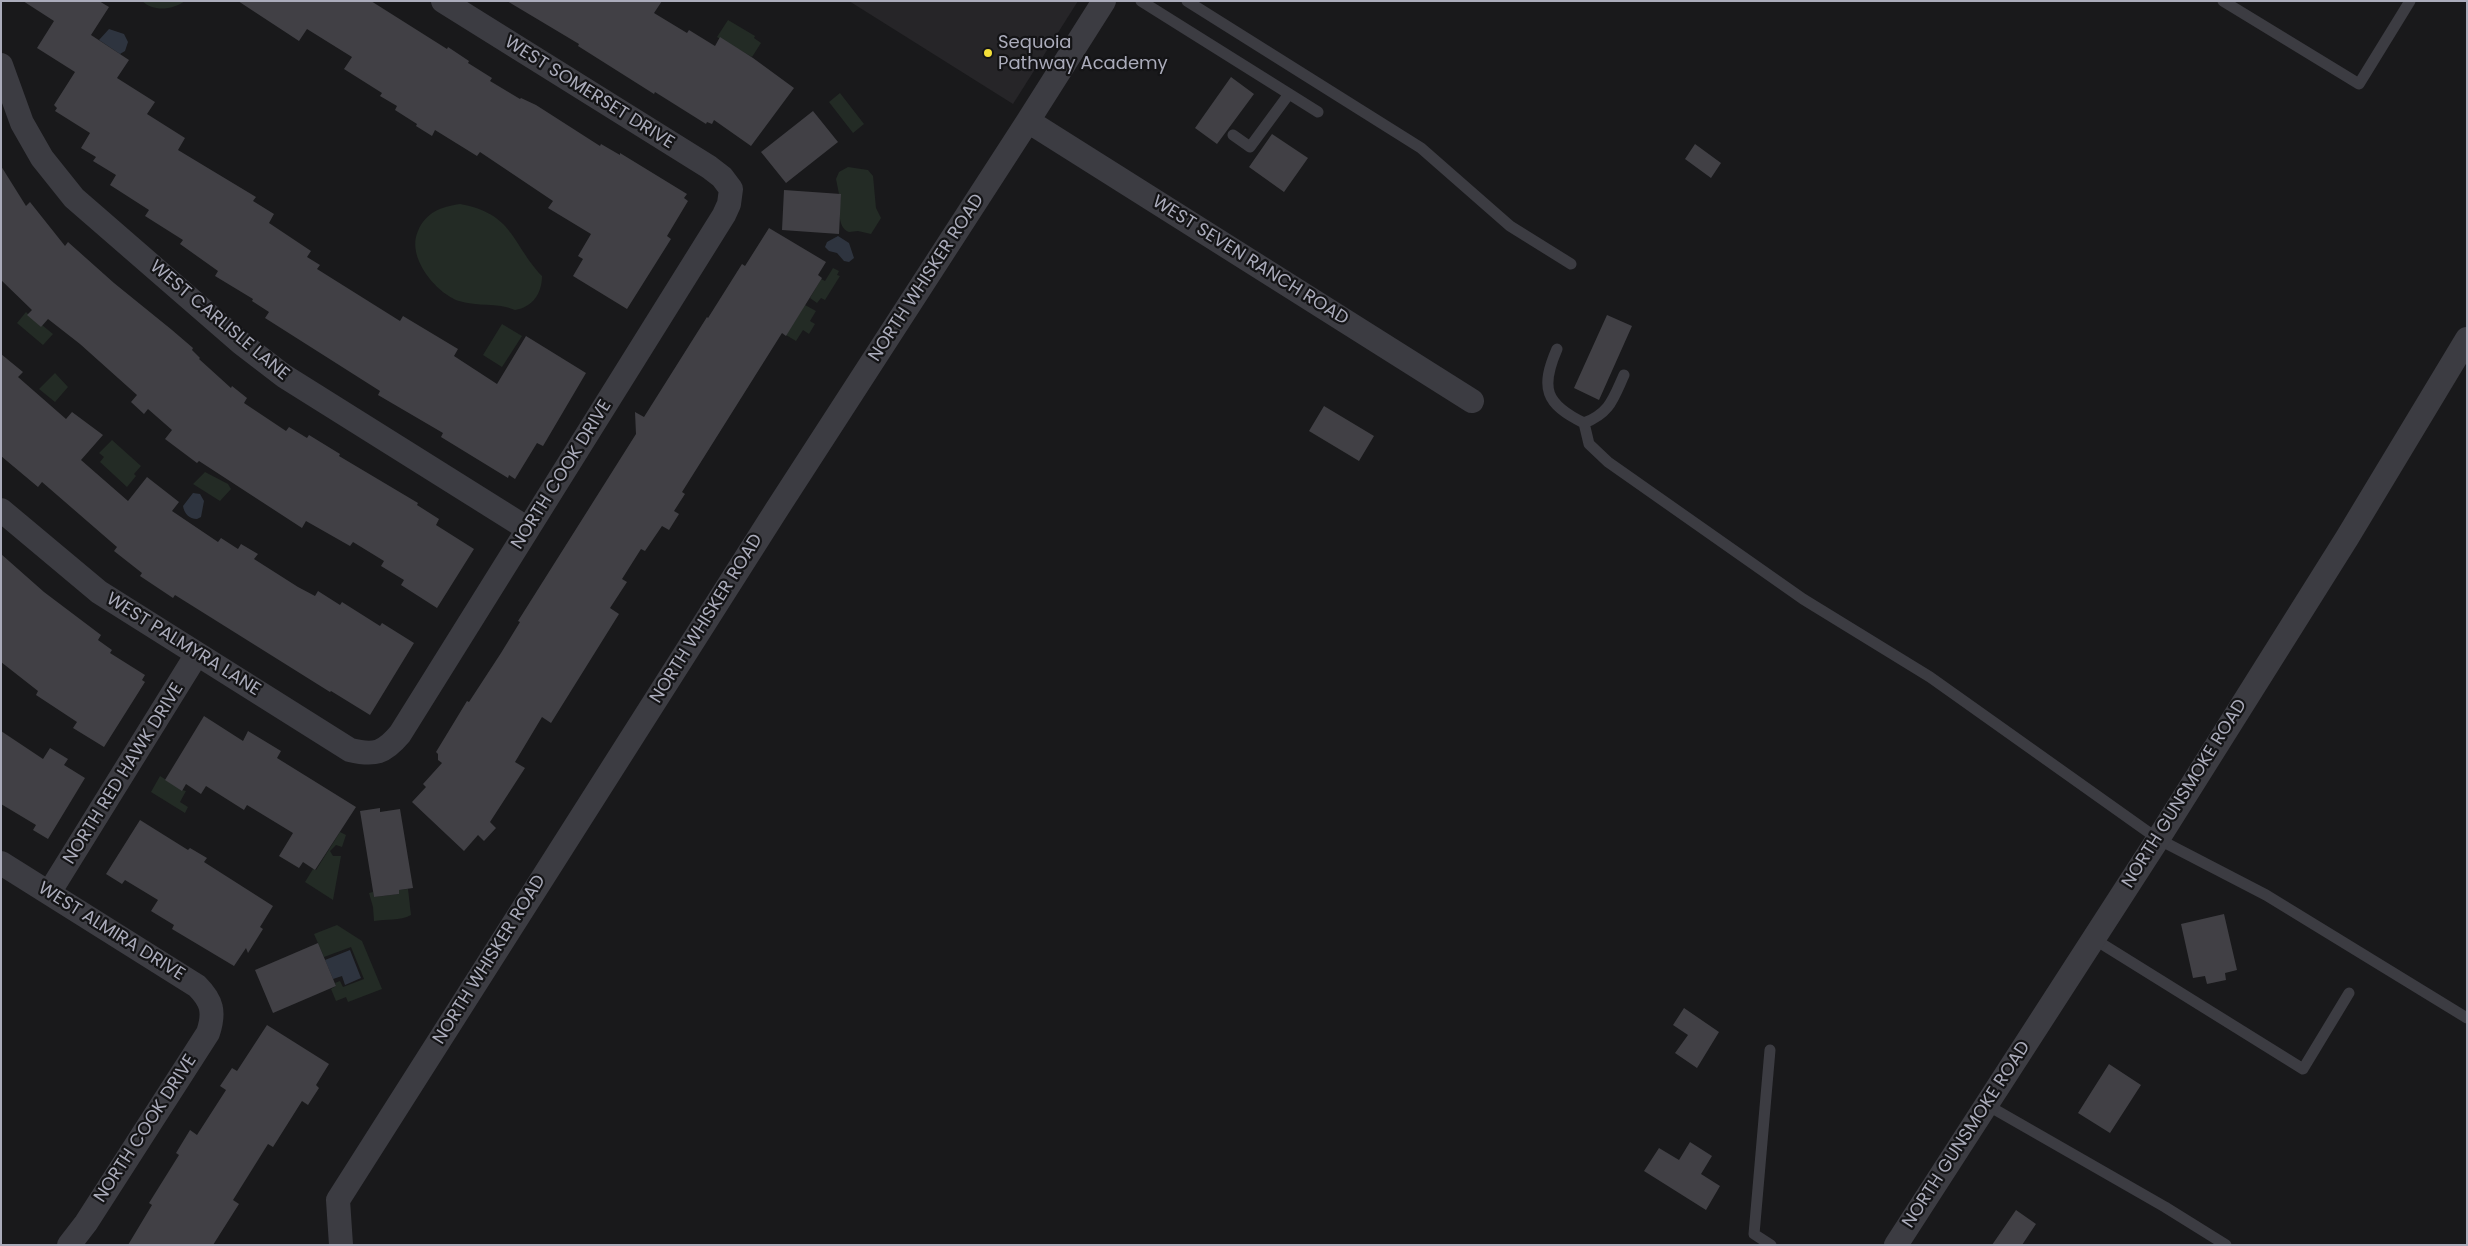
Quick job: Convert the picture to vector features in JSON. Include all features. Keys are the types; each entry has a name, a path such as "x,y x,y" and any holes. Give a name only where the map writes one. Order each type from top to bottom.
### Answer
{"street":[{"name":"WEST SOMERSET DRIVE","path":"443,1 709,168 722,177 731,189"},
{"name":"NORTH WHISKER ROAD","path":"341,1245 338,1200 771,517 1104,1"},
{"name":"WEST CARLISLE LANE","path":"1,65 22,123 42,158 74,198 87,210 241,343 284,376 528,529"},
{"name":"WEST SEVEN RANCH ROAD","path":"1028,121 1472,402"},
{"name":"NORTH COOK DRIVE","path":"379,753 392,744 400,734 724,215 729,204 731,189"},
{"name":"NORTH GUNSMOKE ROAD","path":"1896,1245 2158,839 2347,538 2467,339"},
{"name":"WEST PALMYRA LANE","path":"1,510 99,592 350,750 364,754 379,753"},
{"name":"NORTH RED HAWK DRIVE","path":"50,893 197,654"},
{"name":"WEST ALMIRA DRIVE","path":"1,863 197,986 207,996 213,1008"},
{"name":"NORTH COOK DRIVE","path":"69,1245 86,1223 208,1033 212,1021 213,1008"}],"lane":[{"path":"1140,1 1318,112"},
{"path":"1187,1 1420,148 1510,226 1571,264"},
{"path":"2223,1 2359,84 2410,1"},
{"path":"1233,135 1250,147 1289,94"},
{"path":"1557,349 1549,368 1547,385 1553,401 1568,415 1584,423 1600,417 1613,399 1624,375"},
{"path":"1584,423 1589,444 1608,462 1803,600 1930,677 2158,839 2266,895 2467,1018"},
{"path":"2094,939 2303,1069 2349,993"},
{"path":"1770,1050 1754,1234 1771,1245"},
{"path":"1986,1104 2165,1207 2226,1245"}],"shaded area":[{"path":"142,1 185,1 169,8 157,8 147,5"},
{"name":"Sequoia Pathway Academy","path":"849,1 1078,1 1013,104"},
{"path":"728,20 755,36 754,38 761,43 752,57 717,37"},
{"path":"109,29 124,34 128,42 125,51 120,54 99,40"},
{"path":"840,93 864,124 853,133 829,102"},
{"path":"848,167 868,170 873,176 876,208 881,218 871,234 858,231 849,232 842,226 840,221 841,194 839,194 836,179 839,172"},
{"path":"460,204 478,209 502,222 542,276 538,293 527,306 515,310 501,306 459,301 441,290 425,273 416,252 415,241 421,225 425,219 435,212"},
{"path":"838,236 849,243 854,258 849,262 844,261 837,253 829,251 825,247 827,242"},
{"path":"833,268 839,271 837,275 840,276 825,300 821,298 817,303 810,298 821,279 825,281"},
{"path":"805,305 816,311 810,321 815,324 809,334 803,330 796,341 786,335"},
{"path":"26,312 41,327 42,325 53,334 43,345 17,323"},
{"path":"502,324 522,336 502,367 483,355"},
{"path":"55,373 68,387 55,402 39,389"},
{"path":"112,440 141,466 127,487 100,462 104,457 99,453"},
{"path":"205,472 228,484 231,489 220,501 193,484"},
{"path":"193,493 200,494 204,501 201,517 197,519 187,515 183,506"},
{"path":"160,776 186,791 180,802 188,807 185,813 151,792"},
{"path":"340,832 346,835 342,847 336,845 330,851 333,856 341,856 333,900 305,882 313,869 316,870"},
{"path":"408,889 411,915 397,919 374,921 369,893 373,892 374,897 399,894 399,890"},
{"path":"337,925 362,941 382,989 348,1002 346,997 336,1001 331,989 336,986 335,983 340,981 343,987 364,979 351,947 324,957 314,934"},
{"path":"350,950 361,978 345,985 342,976 333,979 325,960"}],"building":[{"path":"23,1 99,1 109,7 91,35 129,60 117,78 155,102 147,114 185,138 178,150 256,197 253,201 274,214 269,223 311,251 307,257 320,265 317,269 400,321 403,316 458,349 454,356 497,384 526,336 586,373 543,446 537,443 515,479 509,475 508,478 441,437 443,433 378,395 380,391 265,318 269,312 252,301 253,299 215,276 218,271 180,244 183,240 145,216 149,210 110,185 116,175 93,161 96,157 81,148 90,133 55,111 57,108 54,105 75,72 37,48 54,21"},
{"path":"238,1 371,1 469,61 468,63 492,78 490,81 520,99 536,105 600,146 601,144 620,155 620,153 687,194 684,198 688,201 667,236 671,239 627,309 573,276 583,259 578,256 591,234 548,208 553,201 480,152 477,156 435,130 432,136 416,126 417,124 395,110 397,106 380,96 382,93 344,69 352,57 307,29 299,41"},
{"path":"507,1 662,1 654,13 687,33 689,30 715,46 720,37 794,88 751,146 714,120 712,124 707,122 706,124 655,92 654,94 578,46 579,44"},
{"path":"1231,77 1254,94 1217,144 1195,128"},
{"path":"813,111 838,142 786,183 761,152"},
{"path":"1272,134 1308,158 1284,192 1249,167"},
{"path":"1695,144 1721,163 1711,178 1685,159"},
{"path":"1,166 26,206 30,202 65,246 68,242 114,283 193,348 192,350 199,359 231,388 232,386 247,398 244,403 286,431 289,427 307,438 309,435 340,454 339,456 418,503 417,505 439,519 436,525 474,549 437,608 401,585 404,580 381,566 384,561 353,542 350,546 306,521 302,528 199,461 197,463 165,439 172,430 148,409 144,414 131,402 137,395 80,344 48,319 41,327 27,315 32,310 1,280"},
{"path":"784,190 841,194 839,234 782,230"},
{"path":"769,228 826,262 818,275 822,278 786,336 782,333 682,492 685,494 674,511 679,514 669,530 662,526 645,551 641,549 622,579 627,582 610,608 619,614 551,723 542,717 515,762 525,768 490,822 496,828 484,841 478,835 464,851 412,802 426,787 423,784 442,763 438,760 436,752 467,701 469,702 501,653 520,622 518,621 636,434 635,412 644,417 742,264 745,266"},
{"path":"1607,315 1632,326 1599,400 1574,388"},
{"path":"1,354 23,372 18,377 66,419 72,412 103,435 81,460 128,501 147,477 179,502 172,511 218,542 221,538 238,549 241,544 258,554 254,559 298,587 315,596 318,591 340,605 342,602 380,626 382,623 414,643 370,715 175,595 173,598 140,576 142,573 114,551 117,547 42,482 38,487 1,456"},
{"path":"1324,406 1374,436 1359,461 1309,431"},
{"path":"1,554 44,592 101,635 98,640 112,650 110,653 145,675 142,680 145,682 104,747 73,728 77,722 36,695 38,691 1,662"},
{"path":"204,716 243,741 248,731 281,751 277,758 356,807 315,870 303,862 299,868 279,856 293,833 247,805 244,810 206,786 201,794 186,784 182,791 165,780"},
{"path":"1,731 43,759 50,748 68,759 64,765 85,778 48,839 33,830 36,825 1,804"},
{"path":"380,808 380,812 400,809 413,888 399,890 399,894 374,897 360,811"},
{"path":"140,820 188,850 190,848 207,858 204,862 273,906 260,927 263,929 248,953 246,948 234,966 172,929 174,925 151,911 158,900 125,880 122,884 106,874"},
{"path":"2224,914 2237,970 2225,973 2226,980 2207,984 2205,976 2193,978 2181,924"},
{"path":"318,943 336,986 273,1013 255,970"},
{"path":"1684,1008 1719,1032 1697,1068 1675,1053 1688,1035 1673,1025"},
{"path":"267,1025 329,1064 316,1085 319,1088 308,1105 302,1101 273,1147 268,1144 233,1200 239,1204 213,1245 128,1245 152,1205 149,1203 179,1155 176,1153 190,1130 197,1135 226,1090 220,1086 232,1068 237,1071"},
{"path":"2109,1064 2141,1085 2110,1133 2078,1113"},
{"path":"1690,1142 1712,1156 1701,1174 1720,1186 1706,1210 1644,1171 1659,1148 1679,1160"},
{"path":"2016,1210 2036,1224 2022,1245 1992,1245"}],"place":[{"name":"Sequoia Pathway Academy","path":"988,53"}]}
